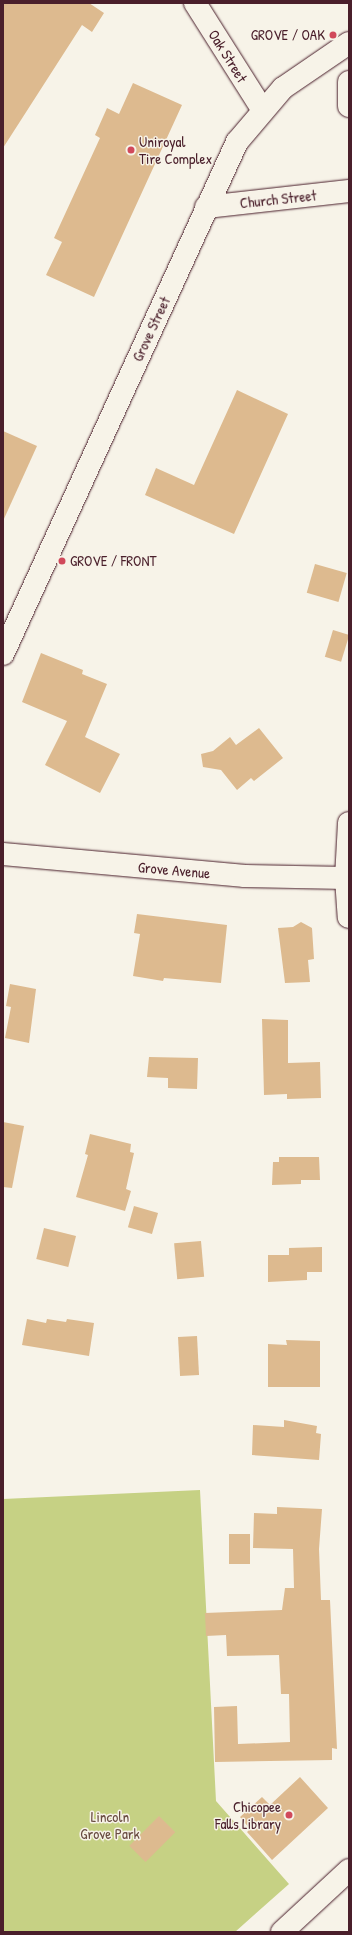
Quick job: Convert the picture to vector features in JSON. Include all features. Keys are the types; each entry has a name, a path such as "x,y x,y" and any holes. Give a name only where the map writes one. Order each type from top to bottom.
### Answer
{"main road":[{"name":"Oak Street","path":"195,3 262,109"},
{"name":"Grove Street","path":"3,654 237,142 262,109 302,72 349,43"},
{"path":"349,82 349,106"},
{"name":"Church Street","path":"206,207 349,191"},
{"path":"349,823 346,878 349,917"},
{"name":"Grove Avenue","path":"3,854 240,875 346,878"},
{"path":"282,1932 349,1870"}],"green space":[{"name":"Lincoln Grove Park","path":"200,1490 216,1801 289,1884 235,1932 3,1932 3,1499"}],"building":[{"path":"3,3 89,3 104,13 92,32 82,25 3,148"},
{"path":"133,83 182,105 94,297 46,275 62,242 54,238 100,138 95,135 107,108 119,114"},
{"path":"237,390 288,414 234,534 145,495 156,468 194,485"},
{"path":"3,431 37,446 3,521"},
{"path":"315,564 347,573 338,602 307,593"},
{"path":"333,630 349,635 341,662 325,657"},
{"path":"41,653 83,670 82,674 107,684 85,737 120,754 100,793 45,765 67,721 22,702"},
{"path":"259,728 283,758 254,781 251,778 237,790 221,770 203,767 201,754 213,751 230,737 236,745"},
{"path":"137,914 227,925 221,983 164,978 163,981 133,976 140,934 134,933"},
{"path":"301,922 312,928 314,959 308,960 310,982 285,983 278,928 293,927"},
{"path":"10,984 36,989 29,1043 5,1038 11,1007 6,1006"},
{"path":"262,1019 288,1020 288,1063 320,1062 321,1098 287,1099 287,1094 264,1095"},
{"path":"149,1057 198,1058 197,1089 168,1088 168,1078 147,1077"},
{"path":"3,1122 24,1126 12,1188 3,1187"},
{"path":"90,1134 131,1144 130,1152 134,1153 126,1189 131,1191 125,1211 76,1197 88,1155 85,1154"},
{"path":"279,1157 319,1157 320,1180 301,1180 301,1184 272,1185 273,1162 279,1162"},
{"path":"134,1206 158,1213 152,1234 128,1227"},
{"path":"44,1228 76,1236 68,1267 36,1259"},
{"path":"201,1241 204,1277 177,1279 174,1243"},
{"path":"322,1247 322,1272 307,1272 307,1280 268,1282 268,1255 289,1255 289,1248"},
{"path":"27,1319 46,1323 47,1319 66,1322 67,1319 94,1323 89,1356 22,1345"},
{"path":"197,1336 199,1375 180,1376 178,1337"},
{"path":"286,1340 320,1341 320,1387 268,1387 268,1344 287,1345"},
{"path":"284,1420 317,1426 316,1433 321,1434 319,1460 252,1455 253,1425 284,1427"},
{"path":"277,1507 322,1509 319,1549 321,1600 330,1600 337,1749 332,1748 332,1760 215,1762 214,1707 237,1706 238,1744 290,1742 289,1694 281,1694 279,1655 227,1656 226,1635 206,1636 205,1613 282,1610 285,1588 294,1588 293,1549 253,1548 254,1513 277,1514"},
{"path":"229,1534 250,1534 250,1564 229,1564"},
{"path":"300,1777 328,1808 272,1860 247,1832 250,1829 240,1817 262,1797 270,1805"},
{"path":"159,1816 175,1832 146,1862 129,1846"}],"place":[{"name":"GROVE / OAK","path":"333,35"},
{"name":"Uniroyal Tire Complex","path":"131,150"},
{"name":"GROVE / FRONT","path":"62,561"},
{"name":"Chicopee Falls Library","path":"289,1815"}]}
